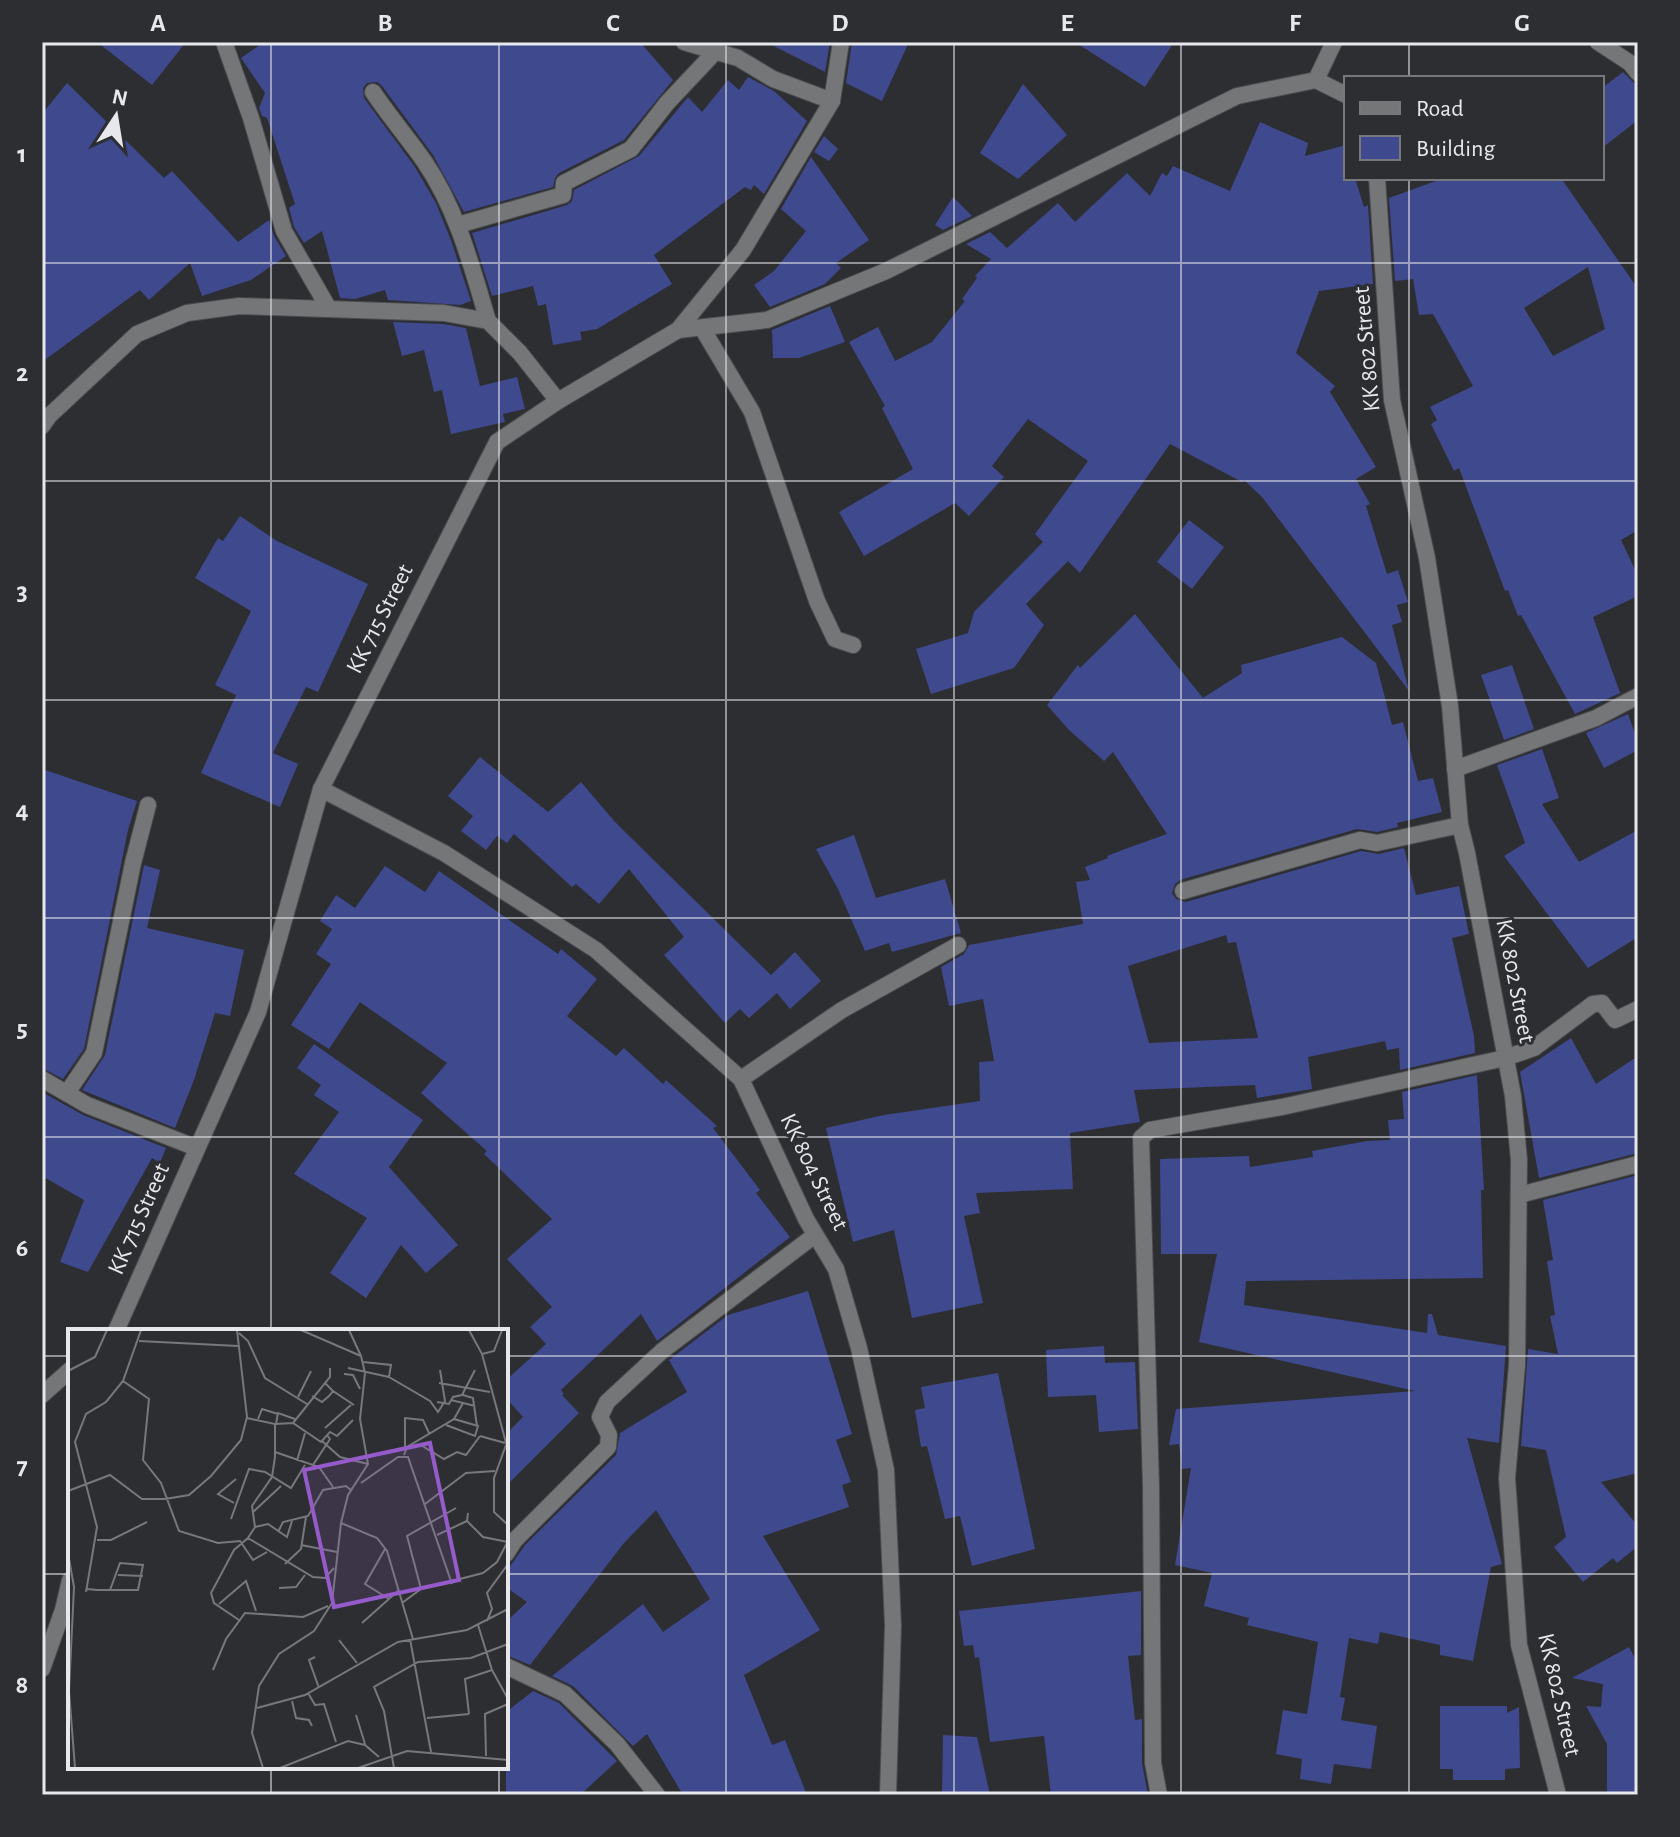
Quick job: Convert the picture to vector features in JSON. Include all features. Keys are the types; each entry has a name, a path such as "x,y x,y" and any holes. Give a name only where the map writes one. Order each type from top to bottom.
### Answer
{"street":[{"path":"224,42 251,118 284,231 329,309"},
{"path":"684,42 738,58 773,79 832,101"},
{"name":"KK 715 Street","path":"115,1329 258,1012 321,789 497,442 558,401 678,330 743,250 832,101 841,42"},
{"path":"1316,80 1334,42"},
{"path":"1598,42 1630,63 1638,73"},
{"path":"458,225 563,195 564,183 631,149 667,103 715,52"},
{"path":"678,330 767,320 886,271 1237,96 1316,80 1344,94"},
{"path":"373,92 395,126 425,162 458,225 488,321 520,353 558,401"},
{"name":"KK 802 Street","path":"1377,180 1392,400 1427,558 1450,706 1460,825 1513,1096 1519,1195 1517,1365 1507,1478 1510,1529 1519,1645 1558,1795"},
{"path":"42,426 137,334 187,313 239,306 444,313 488,321"},
{"path":"702,328 752,412 817,601 835,639 853,645"},
{"path":"1455,769 1596,718 1638,696"},
{"name":"KK 804 Street","path":"321,789 444,853 596,950 741,1079 815,1235 836,1269 859,1348 886,1470 893,1625 888,1795"},
{"path":"67,1093 94,1053 148,805"},
{"path":"1183,891 1360,840 1377,843 1460,825"},
{"path":"741,1079 842,1010 958,945"},
{"path":"1159,1795 1153,1763 1151,1487 1141,1138 1150,1130 1282,1107 1505,1058 1534,1048 1593,1004 1602,1003 1615,1020 1638,1009"},
{"path":"42,1079 87,1105 197,1148"},
{"path":"1519,1195 1638,1164"},
{"path":"508,1551 515,1540 608,1447 609,1435 600,1417 607,1402 662,1351 815,1235"},
{"path":"42,1395 68,1372"},
{"path":"42,1669 68,1589"},
{"path":"508,1667 565,1694 617,1744 657,1795"}],"building":[{"path":"97,42 186,42 152,85"},
{"path":"264,42 640,42 673,80 624,140 559,173 553,187 464,212 433,155 382,86 377,82 367,83 363,88 364,98 415,167 436,203 471,301 460,305 388,300 385,290 355,299 340,298 322,231 304,243 294,227 289,208 295,204 267,118 262,116 259,108 265,93 241,58"},
{"path":"766,42 830,42 825,72"},
{"path":"852,42 909,42 882,101 846,83"},
{"path":"1075,42 1174,42 1145,87"},
{"path":"1623,72 1638,87 1638,120 1604,146 1604,86"},
{"path":"748,77 774,91 807,121 764,194 754,185 751,190 745,187 654,255 672,284 597,329 580,332 582,340 553,345 546,304 538,306 533,286 492,296 472,233 567,205 572,201 574,190 639,156 688,97 702,112 728,80 739,90"},
{"path":"67,83 164,178 172,171 238,242 269,220 286,256 251,280 202,296 190,263 149,300 140,290 42,362 42,114"},
{"path":"1023,84 1067,135 1018,179 980,153"},
{"path":"1260,122 1308,143 1305,156 1344,146 1344,180 1356,180 1364,207 1368,205 1373,284 1319,291 1296,353 1335,386 1330,392 1376,467 1356,479 1370,504 1366,506 1387,574 1398,570 1408,602 1397,605 1402,622 1392,625 1409,691 1262,497 1244,480 1242,482 1170,444 1080,573 1068,561 1026,604 1044,625 1014,668 931,694 916,649 968,633 974,612 1043,542 1035,534 1088,461 1028,419 992,466 1004,477 969,516 955,503 864,556 839,512 913,469 882,408 885,406 849,342 878,327 895,361 932,342 965,301 962,299 977,278 975,276 991,259 966,244 990,232 1007,248 1058,203 1075,222 1127,173 1150,196 1162,173 1167,176 1173,166 1230,191"},
{"path":"824,136 838,149 829,161 814,152"},
{"path":"811,157 869,240 836,263 841,268 825,284 770,307 754,285 774,271 806,231 781,209"},
{"path":"1438,180 1562,180 1638,289 1638,530 1621,540 1638,576 1638,596 1593,617 1620,693 1575,714 1521,615 1518,616 1508,590 1505,591 1459,468 1454,471 1431,424 1437,420 1430,407 1473,386 1433,314 1419,315 1413,279 1395,281 1389,198","holes":["1588,267 1605,329 1553,356 1524,308"]},
{"path":"953,197 972,216 943,230 935,225"},
{"path":"830,306 845,342 799,358 773,358 772,330"},
{"path":"393,322 466,328 480,386 517,377 525,409 503,414 505,422 451,434 442,390 434,392 424,350 402,356"},
{"path":"240,516 277,541 368,584 318,692 306,687 273,753 298,764 280,807 201,773 236,695 215,685 251,611 195,578 218,538 223,541"},
{"path":"1189,520 1224,547 1192,589 1157,562"},
{"path":"1135,614 1203,698 1242,673 1241,665 1342,637 1376,663 1392,725 1403,722 1418,781 1433,778 1442,812 1397,823 1398,827 1377,832 1357,829 1180,880 1172,893 1176,899 1186,902 1361,851 1379,854 1404,848 1416,895 1459,886 1469,934 1452,938 1475,1053 1400,1070 1399,1048 1387,1050 1385,1041 1308,1057 1312,1089 1257,1098 1255,1085 1134,1090 1140,1122 1070,1133 1073,1189 976,1193 980,1213 964,1216 983,1303 912,1318 894,1230 853,1242 826,1128 884,1115 980,1101 979,1062 994,1061 983,999 949,1006 941,967 964,954 969,945 1083,924 1076,882 1090,880 1085,867 1167,834 1113,752 1104,761 1069,730 1047,705 1078,665 1080,668","holes":["1226,935 1228,943 1236,942 1258,1038 1149,1043 1128,966"]},
{"path":"1512,665 1534,729 1504,740 1481,675"},
{"path":"1628,714 1638,750 1604,768 1586,733"},
{"path":"1542,749 1559,798 1542,804 1579,862 1638,830 1638,937 1588,968 1504,856 1525,843 1497,765"},
{"path":"480,757 548,812 581,782 615,822 771,975 795,952 821,981 790,1009 777,993 749,1018 740,1009 725,1023 664,955 684,937 629,869 599,904 576,884 572,887 514,834 507,843 497,836 486,850 461,831 473,816 448,796"},
{"path":"42,769 137,801 128,830 84,1049 63,1079 42,1068"},
{"path":"854,835 876,898 945,879 961,933 892,952 889,943 865,951 838,889 816,849"},
{"path":"144,865 160,870 147,928 244,950 230,1016 215,1013 175,1128 82,1090 105,1055"},
{"path":"385,866 425,892 439,871 558,954 561,949 597,979 567,1016 616,1056 624,1048 663,1084 666,1080 717,1126 713,1128 760,1190 756,1193 790,1237 657,1341 641,1314 561,1390 579,1413 508,1484 508,1432 523,1417 508,1400 508,1378 546,1344 530,1327 552,1307 507,1259 552,1219 484,1154 487,1151 421,1093 447,1063 360,1002 329,1049 291,1025 331,964 316,954 332,929 320,921 336,895 355,908"},
{"path":"1571,1038 1596,1084 1638,1056 1638,1153 1539,1178 1520,1072"},
{"path":"314,1044 423,1120 389,1167 458,1245 426,1273 401,1245 366,1298 330,1273 367,1218 294,1174 339,1112 314,1095 321,1085 297,1068"},
{"path":"1477,1075 1484,1190 1481,1190 1483,1278 1246,1281 1244,1305 1427,1333 1428,1314 1432,1314 1438,1335 1506,1346 1499,1443 1467,1438 1502,1564 1491,1567 1473,1661 1440,1655 1440,1645 1380,1632 1378,1644 1349,1638 1340,1697 1345,1698 1341,1720 1377,1726 1371,1769 1334,1764 1331,1784 1300,1779 1302,1759 1276,1754 1283,1710 1307,1714 1318,1642 1247,1625 1249,1618 1204,1606 1212,1573 1175,1565 1191,1468 1182,1469 1179,1444 1169,1445 1176,1409 1415,1391 1199,1342 1217,1254 1161,1254 1160,1159 1249,1156 1250,1167 1313,1157 1312,1151 1390,1140 1388,1120 1404,1119 1402,1092"},
{"path":"42,1092 83,1115 166,1148 160,1163 152,1158 88,1272 60,1262 84,1200 42,1176"},
{"path":"1638,1175 1638,1473 1601,1482 1638,1526 1638,1546 1617,1563 1613,1558 1583,1582 1554,1547 1566,1537 1546,1450 1521,1446 1528,1349 1558,1354 1550,1316 1555,1315 1547,1261 1553,1260 1543,1200"},
{"path":"808,1291 852,1434 836,1440 851,1482 842,1485 849,1507 763,1536 820,1630 744,1675 772,1745 785,1740 807,1795 683,1795 647,1734 633,1746 573,1686 552,1676 643,1604 663,1632 710,1599 656,1510 624,1543 530,1665 508,1656 508,1620 527,1602 508,1588 508,1569 525,1545 616,1455 620,1433 687,1392 669,1360 728,1315"},
{"path":"1104,1346 1105,1363 1135,1362 1138,1429 1099,1432 1096,1395 1048,1397 1046,1350"},
{"path":"998,1373 1035,1549 972,1566 960,1516 945,1519 927,1446 921,1447 915,1410 925,1408 921,1387"},
{"path":"1141,1591 1141,1655 1128,1656 1135,1720 1142,1719 1142,1763 1148,1795 1051,1795 1044,1736 990,1742 979,1657 975,1658 973,1645 964,1646 959,1611"},
{"path":"1629,1647 1638,1664 1638,1795 1607,1795 1607,1744 1586,1706 1601,1707 1603,1684 1572,1678"},
{"path":"533,1691 559,1703 617,1761 580,1795 506,1795 508,1710"},
{"path":"1440,1706 1507,1706 1507,1713 1519,1707 1520,1768 1505,1769 1505,1780 1453,1780 1453,1769 1440,1769"},
{"path":"943,1735 977,1737 990,1795 942,1795"}]}
